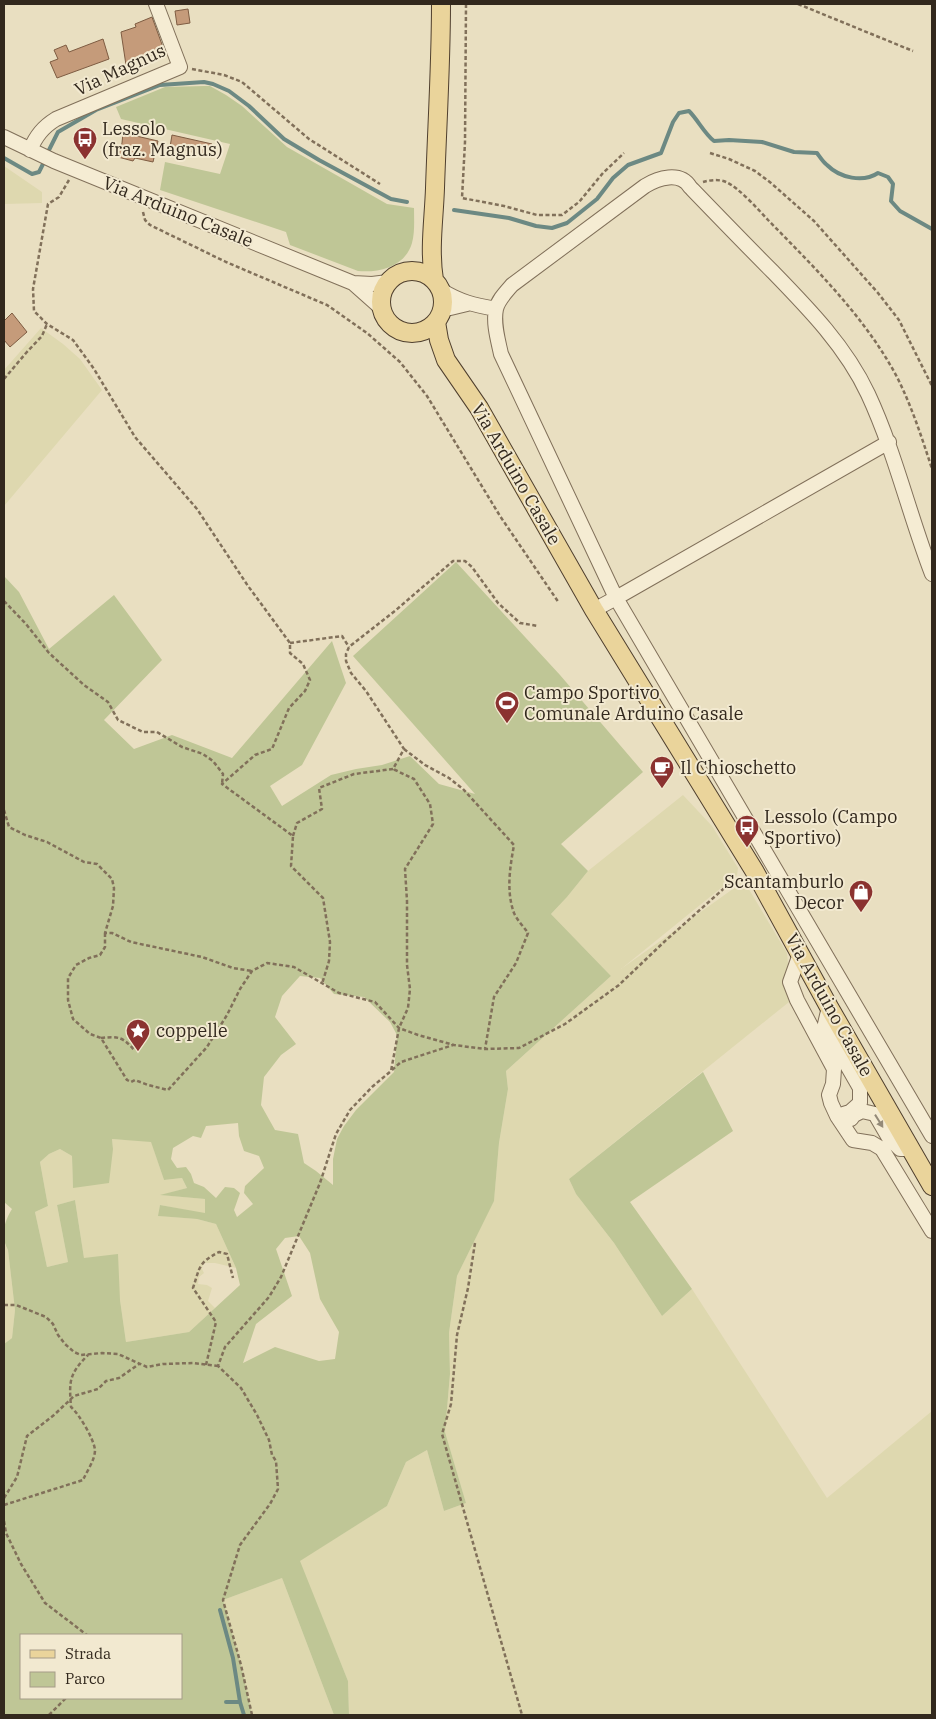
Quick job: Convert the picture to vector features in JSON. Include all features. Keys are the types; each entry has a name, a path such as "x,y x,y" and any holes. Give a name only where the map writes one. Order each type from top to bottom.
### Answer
{"main road":[{"path":"441,4 432,265 443,301 439,316 439,340 446,360"},
{"path":"416,271 426,252 432,232"},
{"path":"437,285 426,274 416,271 400,273 388,282 380,297 380,307 385,320 392,327 401,332 413,334 423,332 439,316"},
{"path":"413,334 446,360"},
{"name":"Via Arduino Casale","path":"446,360 479,408 594,610 756,872 829,1006 932,1186"}],"street":[{"name":"Via Magnus","path":"33,152 34,140 44,127 56,120 180,67 156,4"},
{"name":"Via Arduino Casale","path":"4,137 75,170 353,283"},
{"path":"437,285 454,299 468,304 496,309 502,297 512,285 654,180 676,178 687,182 797,297 833,338 868,393 888,442 932,574"},
{"path":"353,283 372,284 388,282"},
{"path":"353,283 380,307"},
{"path":"439,316 468,304"},
{"name":"Via Arduino Casale","path":"496,309 496,331 501,354 616,598 932,1136"},
{"path":"594,610 888,442"},
{"path":"800,954 790,982 797,1000 834,1069 833,1084 829,1095 841,1122 853,1140 872,1143 882,1149 932,1230"},
{"path":"829,1006 825,1024 860,1088 860,1103 841,1122"},
{"path":"841,1122 862,1111 875,1114 889,1138 900,1149 911,1149"}],"path":[{"path":"466,4 465,142 462,198 504,206 536,215 562,215 579,202 603,173 624,154"},
{"path":"798,4 913,51"},
{"path":"180,67 224,75 242,82 304,135 380,184"},
{"path":"710,153 755,171 814,221 878,293 898,320 932,386"},
{"path":"75,170 59,197 48,204 35,268 33,289 34,312 47,324 72,340 94,369 135,437 197,509 248,586 290,643 290,653 303,664 310,680 305,691 290,708 272,749 255,754 222,784"},
{"path":"690,187 706,181 726,182 744,195 825,279 867,330 896,377 914,415 932,469"},
{"path":"145,198 143,213 145,220 150,225 226,262 327,306 367,333 400,362 427,396 500,516 559,603"},
{"path":"4,379 42,336 47,324"},
{"path":"485,1049 494,997 516,963 528,933 515,914 509,891 514,845 462,789 449,778 425,765 404,749 366,691 351,673 346,661 349,647 396,610 453,560 465,561 472,567 498,603 520,623 538,626"},
{"path":"4,602 26,624 48,653 84,685 108,702 118,720 143,732 157,732 182,747 203,754 213,761 223,774 222,784"},
{"path":"290,643 342,636 349,647"},
{"path":"393,769 404,749"},
{"path":"322,984 329,960 330,942 323,898 291,866 293,836 297,823 322,809 319,788 354,774 393,769 414,779 430,804 433,824 405,869 407,965 410,989 408,1008 399,1028 391,1071"},
{"path":"222,784 293,836"},
{"path":"4,810 9,827 25,835 47,842 84,862 97,864 112,879 114,906 105,933 105,947 100,955 76,965 68,978 68,1000 72,1019 90,1034 101,1038 114,1036 125,1040 135,1051"},
{"path":"101,1038 127,1080 131,1082 135,1080 168,1090 207,1047 252,971 267,963 294,967 339,993 375,1002 399,1028 418,1035 454,1045 485,1049 519,1048 565,1024 618,985 730,883 756,872"},
{"path":"105,933 112,933 140,944 202,958 233,968 252,971"},
{"path":"218,1366 226,1347 268,1297 281,1277 320,1183 336,1134 350,1110 372,1087 401,1062 454,1045"},
{"path":"475,1243 468,1288 457,1335 451,1404 442,1434 522,1715"},
{"path":"206,1364 216,1322 193,1288 205,1259 219,1252 227,1254 233,1278"},
{"path":"4,1305 16,1305 46,1317 53,1324 65,1344 80,1355 118,1354 147,1367 193,1362 218,1366 241,1388 269,1440 272,1455 276,1461 278,1489 270,1504 240,1545 223,1600 241,1665 252,1715"},
{"path":"4,1505 83,1480 95,1450 87,1430 71,1407 69,1388 72,1373 89,1354"},
{"path":"4,1498 17,1477 27,1436 54,1415 74,1396 98,1389 106,1381 119,1378 139,1364"},
{"path":"4,1521 6,1534 45,1603 86,1634"},
{"path":"49,1715 65,1699"}],"shaded area":[{"path":"4,166 42,192 42,203 4,204"},
{"path":"41,328 80,359 102,390 4,506 4,370"},
{"path":"683,795 712,826 738,868 737,875 621,969 744,881 787,953 788,964 785,976 789,1002 569,1179 576,1194 614,1243 662,1316 692,1289 827,1498 932,1411 932,1715 349,1715 348,1681 299,1561 387,1506 406,1462 427,1450 444,1511 466,1503 445,1432 450,1374 449,1333 457,1276 494,1200 499,1143 508,1089 506,1071 611,976 551,914 588,871"},
{"path":"112,1139 151,1141 164,1180 182,1178 187,1188 162,1195 205,1199 206,1214 160,1205 159,1216 197,1219 216,1224 236,1268 215,1263 203,1263 202,1269 204,1273 199,1277 198,1284 207,1285 212,1288 208,1301 215,1308 189,1332 126,1342 120,1300 84,1258 75,1200 57,1205 68,1262 47,1267 35,1212 48,1206 40,1162 49,1154 60,1149 72,1156 73,1188 113,1149"},
{"path":"4,1243 8,1250 15,1310 12,1338 4,1344"},
{"path":"282,1578 334,1715 252,1715 241,1665 223,1600"}],"green space":[{"path":"210,86 242,106 287,147 387,204 414,208 413,239 409,251 404,258 390,267 374,271 358,271 290,245 286,232 160,190 165,162 220,174 230,144 121,119 116,107 165,87"},
{"path":"456,562 560,675 643,772 561,844 588,871 551,914 611,976 506,1071 508,1089 499,1143 494,1201 457,1276 449,1333 450,1374 445,1432 466,1503 444,1511 427,1450 406,1462 387,1506 300,1561 348,1681 349,1715 334,1715 282,1578 223,1600 241,1665 252,1715 4,1715 4,1344 12,1338 15,1310 8,1250 4,1240 5,1224 12,1209 4,1202 4,576 19,592 49,649 114,595 162,660 104,720 134,749 172,735 232,758 332,641 346,683 302,765 270,786 282,806 331,775 382,765 410,756 439,784 475,794 353,656","holes":["300,976 320,978 334,994 364,997 390,1022 397,1035 394,1072 356,1110 337,1139 333,1159 333,1185 304,1163 298,1134 275,1130 261,1105 264,1077 281,1055 296,1044 275,1017 282,996","238,1123 239,1136 244,1151 259,1156 264,1168 245,1186 244,1193 253,1204 237,1217 234,1210 240,1193 234,1188 225,1187 216,1198 204,1187 194,1183 186,1167 177,1168 171,1159 173,1148 193,1136 201,1138 206,1126","112,1139 151,1142 164,1180 182,1178 187,1188 160,1195 205,1199 205,1213 160,1205 158,1216 197,1219 216,1224 236,1268 240,1285 189,1332 126,1342 120,1300 118,1254 84,1258 75,1200 57,1205 68,1262 47,1267 35,1212 48,1206 40,1162 49,1154 60,1149 72,1156 73,1188 109,1183 113,1149","299,1236 310,1253 320,1299 339,1332 335,1359 319,1361 275,1347 243,1363 256,1324 292,1296 276,1249 285,1238"]},
{"path":"703,1072 733,1131 630,1202 692,1289 662,1316 614,1243 576,1194 569,1179"}],"building":[{"path":"188,9 190,23 177,25 175,11"},
{"path":"152,17 164,50 126,65 121,32 136,27 135,24"},
{"path":"103,39 109,59 57,78 50,62 58,59 54,50 66,45 69,52"},
{"path":"123,133 158,141 153,162 135,158 133,161 118,157"},
{"path":"172,135 212,144 210,156 170,147"},
{"path":"12,313 27,332 10,347 4,340 4,321"}],"waterway":[{"path":"47,154 58,132 96,110 160,85 204,82 229,91 249,106 284,139 319,160 391,199 407,202"},
{"path":"454,210 509,218 536,226 552,228 567,223 597,199 613,178 628,165 661,153 673,122 679,113 689,111 714,141 762,142 794,152 817,153 832,169 845,176 866,178 878,173 888,177 893,184 891,201 900,211 932,229"},
{"path":"4,158 32,174 39,172 45,160"},
{"path":"220,1610 233,1658 240,1702"},
{"path":"226,1702 240,1702 244,1715"}],"place":[{"name":"Lessolo (fraz. Magnus)","path":"85,160"},
{"name":"Campo Sportivo Comunale Arduino Casale","path":"507,724"},
{"name":"Il Chioschetto","path":"662,789"},
{"name":"Lessolo (Campo Sportivo)","path":"747,848"},
{"name":"Scantamburlo Decor","path":"861,913"},
{"name":"coppelle","path":"138,1052"}]}
